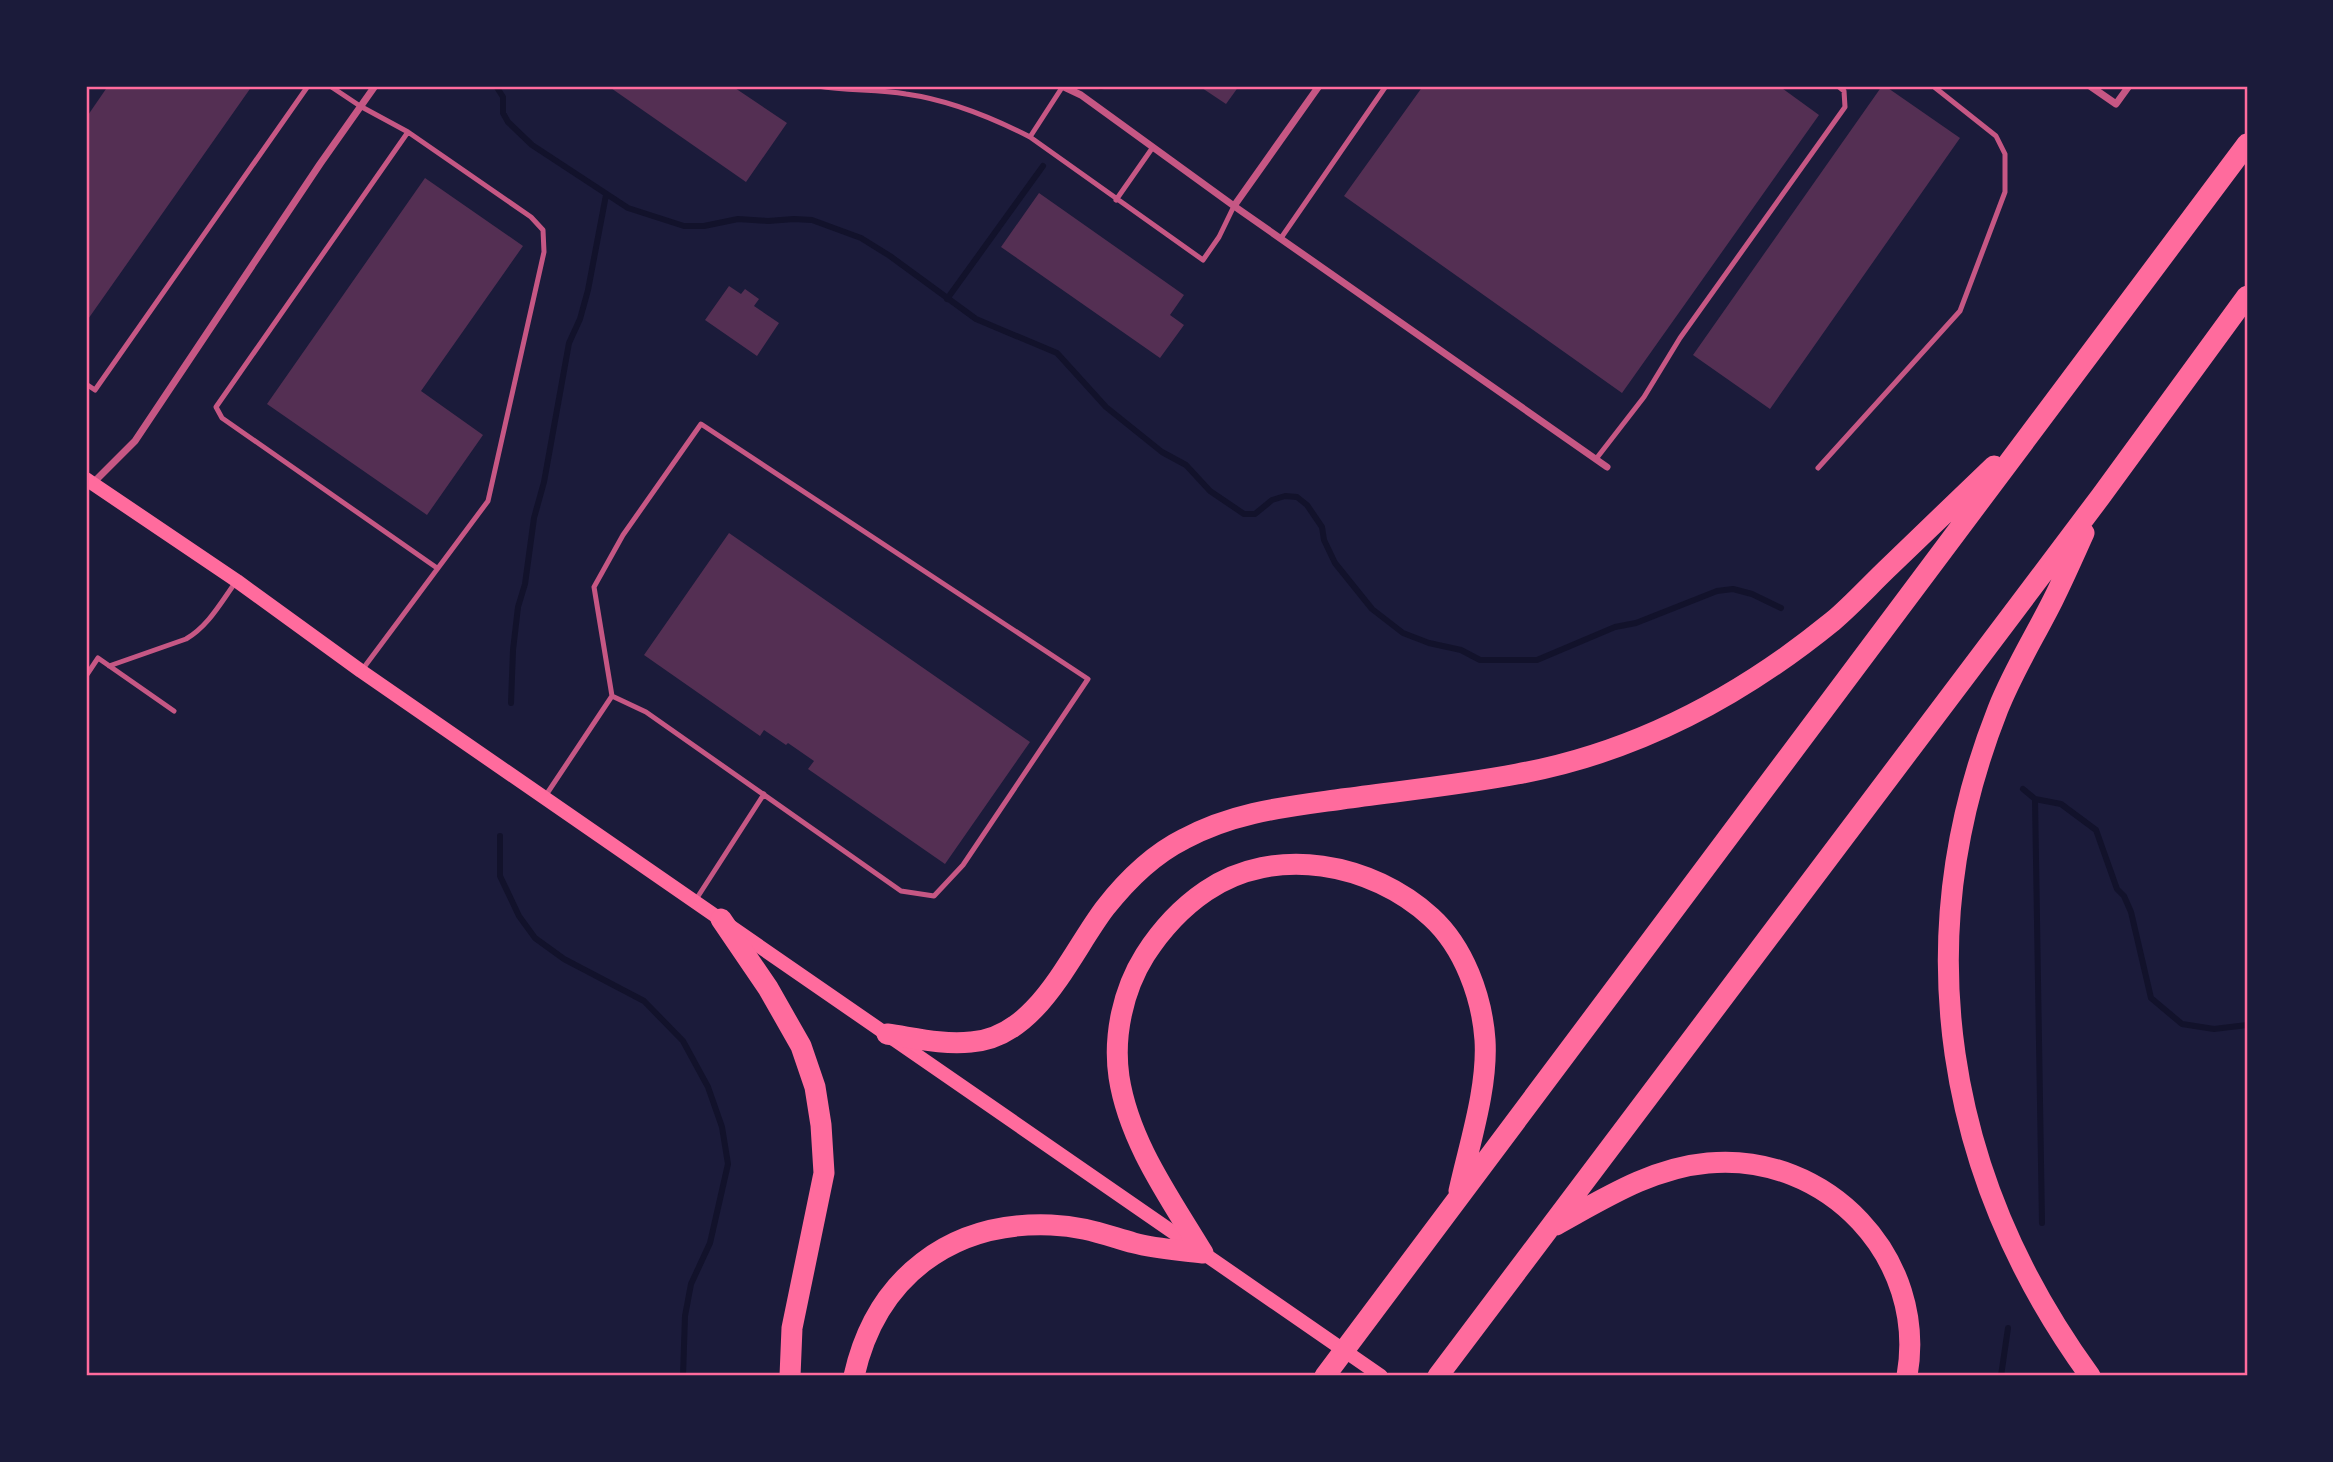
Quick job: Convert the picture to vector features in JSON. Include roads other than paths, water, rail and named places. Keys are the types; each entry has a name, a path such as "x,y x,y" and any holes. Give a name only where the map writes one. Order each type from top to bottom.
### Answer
{"highway":[{"path":"1325,1376 2247,144"},
{"path":"1438,1376 2101,496 2247,296"},
{"path":"887,1034 940,1042 974,1042 999,1036 1018,1025 1038,1007 1117,893 1142,867 1171,846 1202,829 1235,817 1287,807 1520,774 1632,742 1686,718 1732,693 1778,663 1835,619 2038,424"},
{"path":"2090,1376 2039,1298 2008,1238 1986,1182 1956,1070 1949,1014 1948,950 1952,889 1962,828 1998,708 2026,648 2053,601 2101,496"},
{"path":"1203,1253 1147,1158 1128,1111 1119,1076 1118,1037 1135,970 1154,940 1176,915 1208,890 1238,875 1269,866 1303,864 1339,869 1374,880 1406,897 1433,918 1457,948 1480,1005 1485,1042 1483,1082 1457,1200"},
{"path":"721,919 768,988 801,1046 815,1087 821,1125 824,1173 792,1328 790,1376"},
{"path":"1548,1229 1635,1182 1670,1170 1707,1163 1740,1162 1795,1175 1822,1189 1849,1209 1873,1236 1892,1266 1904,1300 1909,1337 1906,1376"},
{"path":"854,1376 861,1348 875,1316 893,1291 920,1264 947,1247 980,1233 1017,1225 1053,1225 1092,1229 1136,1244 1203,1253"}],"main road":[{"path":"88,484 237,581 361,671 1381,1376"}],"street":[{"path":"88,484 135,441 375,86"},
{"path":"1063,86 1081,95 1234,206 1607,467"},
{"path":"1234,206 1319,86"},
{"path":"2090,86 2116,104 2129,86"}],"lane":[{"path":"86,384 95,390 308,86"},
{"path":"330,86 408,132 531,217 543,230 544,252 488,500 361,671"},
{"path":"818,86 907,94 959,106 1006,124 1030,137 1203,260 1219,237 1234,206"},
{"path":"1030,137 1063,86"},
{"path":"1281,238 1386,86"},
{"path":"1596,459 1638,406 1680,338 1845,107 1843,91 1838,86"},
{"path":"1818,468 1960,311 2005,192 2005,154 1996,136 1933,86"},
{"path":"408,132 216,407 222,418 437,568"},
{"path":"1116,200 1153,147"},
{"path":"545,798 612,696 594,587 623,535 701,424 1088,678 963,865 934,896 901,891 646,712 612,696"},
{"path":"110,666 197,633 237,581"},
{"path":"86,676 98,658 174,711"},
{"path":"695,902 764,794"}],"waterway":[{"path":"496,86 503,97 503,113 508,122 532,145 628,208 684,226 704,226 738,219 812,220 861,238 976,319 1057,353 1106,407 1162,452 1186,465 1210,491 1244,514 1255,514 1272,500 1285,496 1297,497 1307,505 1322,527 1324,540 1335,563 1372,609 1403,633 1429,643 1461,650 1480,660 1537,660 1615,627 1636,623 1717,591 1733,589 1752,594 1781,608"},
{"path":"947,299 1043,166"},
{"path":"511,703 518,607 525,584 534,518 544,482 569,343 580,319 588,290 606,195"},
{"path":"2023,789 2035,799 2061,804 2096,830 2117,889 2124,896 2131,912 2151,998 2182,1024 2214,1029 2247,1025"},
{"path":"2035,799 2042,1223"},
{"path":"500,836 500,876 519,916 535,938 564,959 644,1001 683,1041 708,1087 722,1127 728,1164 710,1243 691,1284 685,1316 683,1376"},
{"path":"2001,1376 2008,1328"}]}
